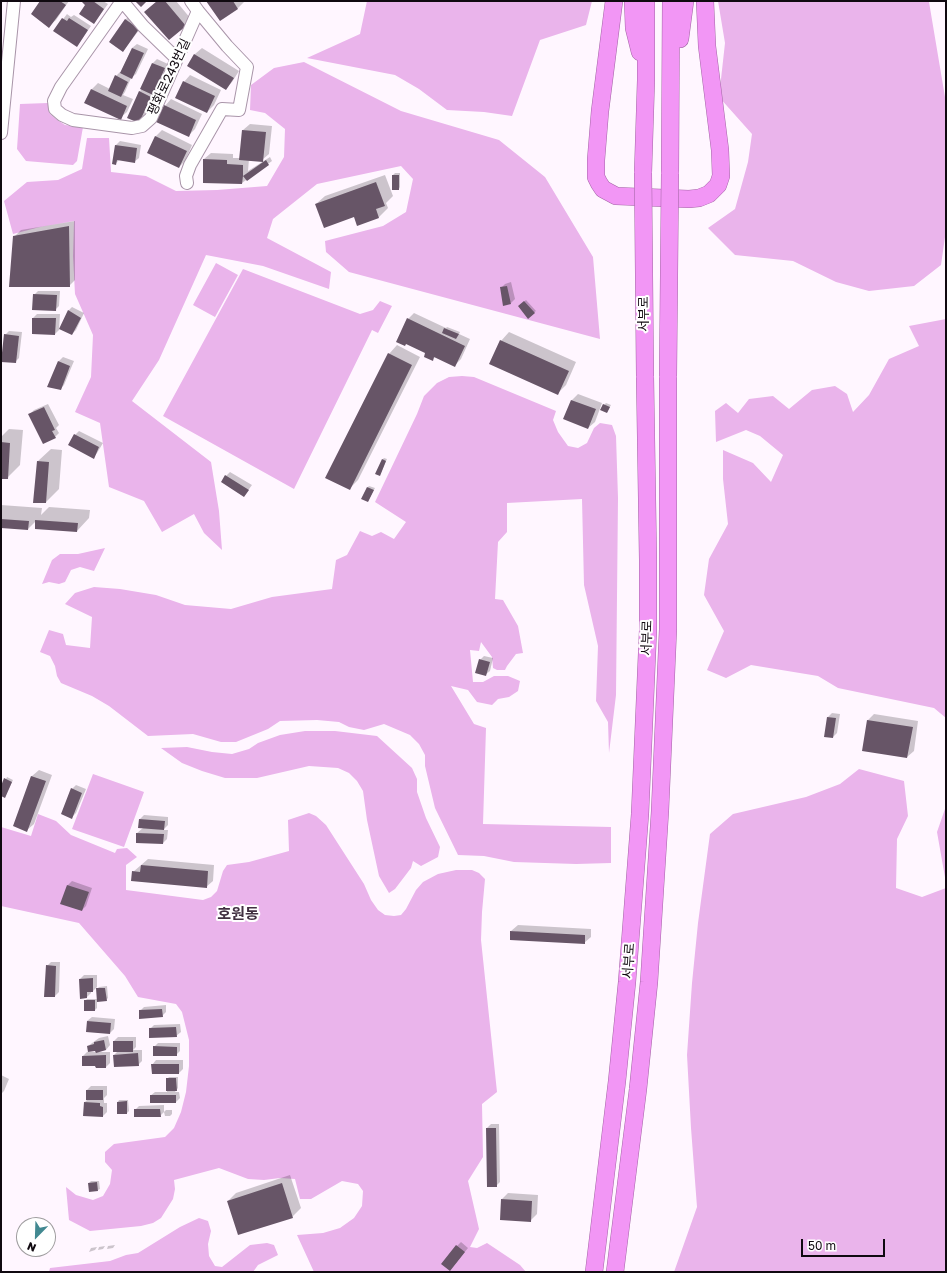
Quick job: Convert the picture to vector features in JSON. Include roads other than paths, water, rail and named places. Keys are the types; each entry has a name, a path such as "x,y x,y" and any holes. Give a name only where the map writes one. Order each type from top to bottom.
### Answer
{"highway":[{"path":"614,1 600,111 596,177 603,189 616,196 688,198 699,198 709,194 718,185 721,176 720,150 707,46 705,1"},
{"path":"633,1 634,28 646,80"},
{"name":"서부로","path":"594,1272 619,1066 627,982 640,814 648,622 643,174 646,80 646,1"},
{"name":"서부로","path":"615,1272 638,1089 649,982 660,811 668,629 668,376 671,1"},
{"path":"671,94 685,1"}],"street":[{"path":"1,133 14,1"},
{"path":"122,1 143,26 176,58"},
{"name":"평화로243번길","path":"122,1 61,87 54,101 55,109 62,115 73,120 132,128 142,126 151,118 176,58 183,47 198,11"},
{"path":"187,183 186,176 190,165 222,109 239,110 247,67 227,46 191,1"}],"district":[{"name":"호원동","path":"238,914"}]}
